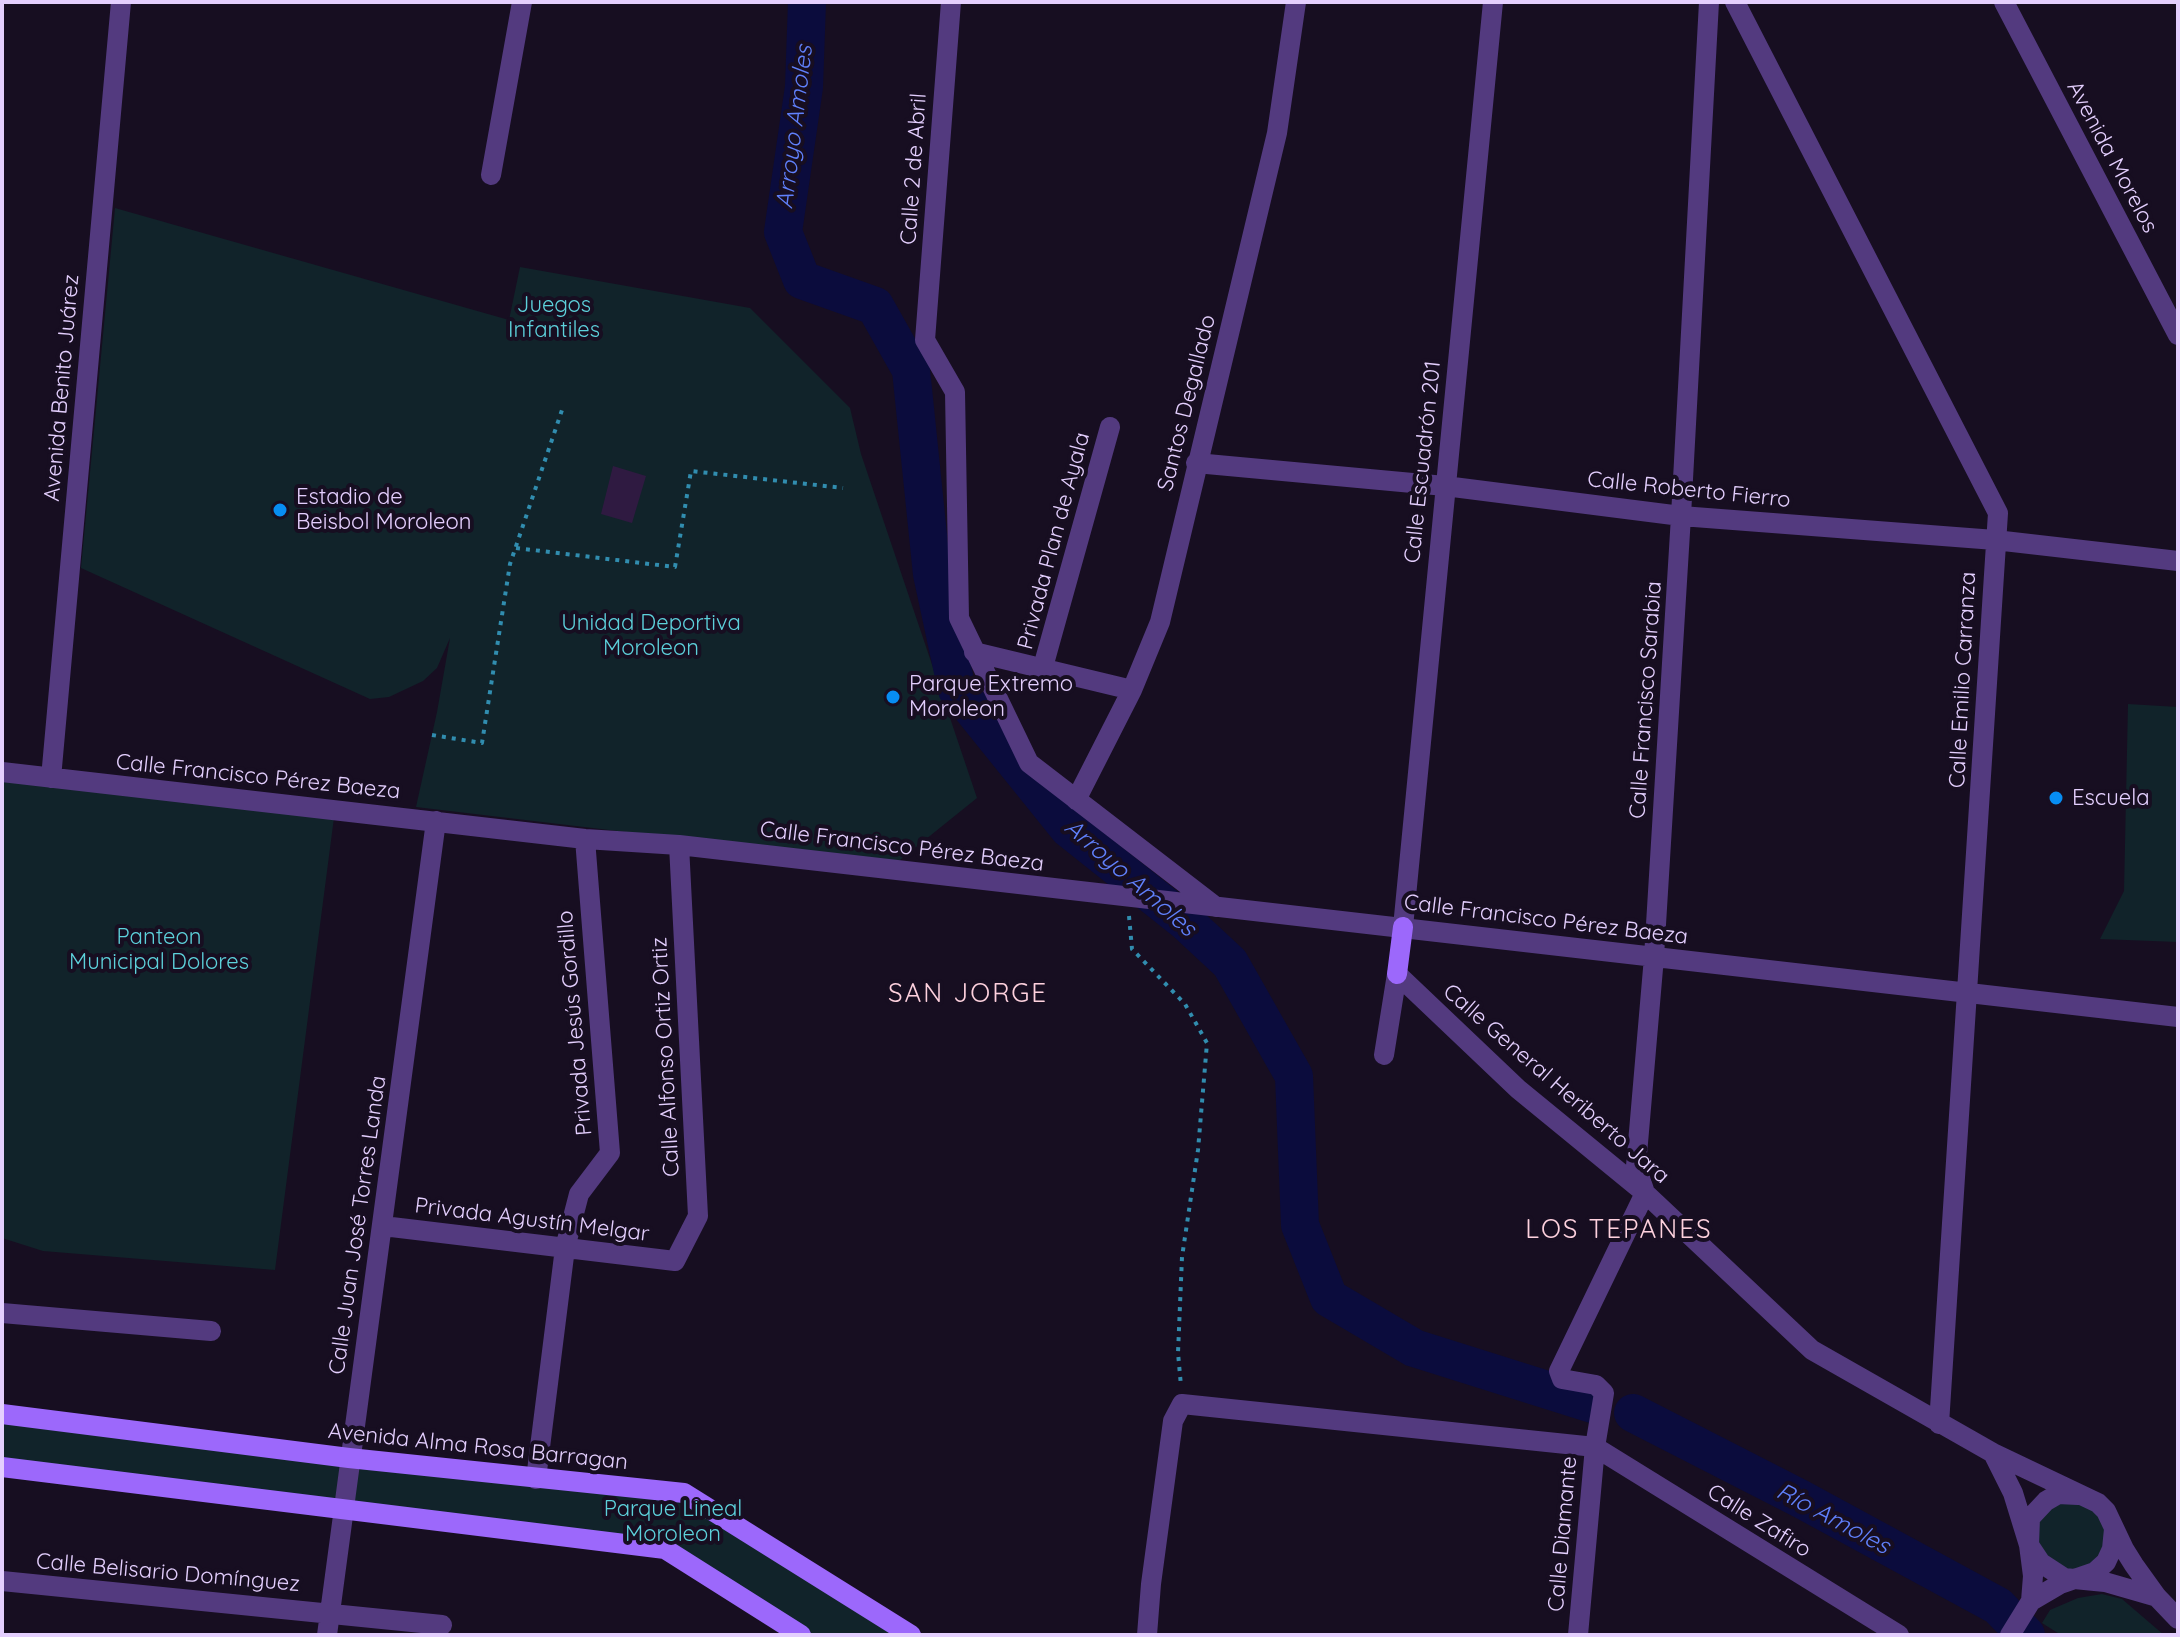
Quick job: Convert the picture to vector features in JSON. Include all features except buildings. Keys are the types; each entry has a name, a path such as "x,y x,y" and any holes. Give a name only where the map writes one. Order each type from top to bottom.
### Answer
{"street":[{"name":"Avenida Benito Juárez","path":"51,778 121,2"},
{"path":"491,175 522,2"},
{"name":"Calle 2 de Abril","path":"951,2 925,340 955,392 959,618 974,652"},
{"name":"Santos Degallado","path":"1076,800 1132,690 1160,622 1277,133 1296,2"},
{"name":"Calle Escuadrón 201","path":"1403,927 1493,2"},
{"name":"Calle Francisco Sarabia","path":"1645,1193 1636,1166 1654,957 1709,2"},
{"name":"Calle Emilio Carranza","path":"1735,2 1998,513 1939,1424"},
{"name":"Avenida Morelos","path":"2004,2 2178,335"},
{"name":"Privada Plan de Ayala","path":"1043,667 1110,427"},
{"name":"Calle Roberto Fierro","path":"1196,463 1445,486 1681,516 1995,540 2178,561"},
{"path":"974,652 1132,690"},
{"path":"974,652 1029,763 1214,907"},
{"name":"Calle Francisco Pérez Baeza","path":"2,772 585,839 679,845 2178,1017"},
{"name":"Calle Juan José Torres Landa","path":"327,1635 436,821"},
{"name":"Privada Jesús Gordillo","path":"536,1479 565,1248 579,1194 610,1153 585,839"},
{"name":"Calle Alfonso Ortiz Ortiz","path":"675,1261 698,1216 679,845"},
{"path":"1384,1055 1403,927"},
{"name":"Calle General Heriberto Jara","path":"1397,974 1518,1089 1645,1193 1812,1350 1993,1453 2098,1503 2106,1511 2124,1549 2157,1597 2178,1619"},
{"name":"Calle Diamante","path":"1578,1635 1596,1442 1604,1393 1596,1385 1562,1379 1559,1371 1645,1193"},
{"name":"Privada Agustín Melgar","path":"383,1226 675,1261"},
{"path":"2,1313 211,1331"},
{"path":"1147,1635 1173,1421 1182,1404 1596,1442"},
{"name":"Avenida Alma Rosa Barragan","path":"2,1414 349,1458 684,1493 911,1635"},
{"name":"Calle Zafiro","path":"1596,1442 1899,1635"},
{"path":"1993,1453 2013,1493 2029,1545 2041,1563 2059,1577 2105,1582 2157,1597"},
{"path":"2,1467 665,1549 801,1635"},
{"path":"2010,1635 2028,1607 2033,1576 2030,1518 2058,1494 2082,1495"},
{"path":"2028,1607 2071,1580 2095,1572 2106,1562 2112,1549 2114,1528"},
{"name":"Calle Belisario Domínguez","path":"2,1581 442,1625"}],"path":[{"path":"432,735 482,743 510,564 563,407"},
{"path":"516,548 675,567 691,471 843,488"},
{"path":"1135,899 1132,949 1185,1004 1207,1043 1198,1150 1182,1257 1178,1353 1182,1404"}],"green space":[{"path":"115,208 509,320 520,267 750,308 850,408 861,454 977,798 895,864 416,807 450,638 437,668 423,681 389,697 370,699 81,568"},
{"path":"2128,704 2178,707 2178,942 2100,939 2124,891"},
{"name":"Panteon Municipal Dolores","path":"2,772 335,810 275,1270 43,1251 2,1238"},
{"name":"Parque Lineal Moroleon","path":"2,1414 683,1495 905,1635 802,1635 665,1549 2,1467"},
{"path":"2061,1500 2094,1504 2109,1541 2092,1567 2062,1571 2038,1548 2039,1520"},
{"path":"2102,1594 2122,1599 2164,1635 2061,1635 2042,1623 2050,1610 2078,1598"}],"waterway":[{"name":"Arroyo Amoles","path":"807,2 804,87 783,232 802,280 875,306 911,370 932,574 957,690 1069,829 1187,923 1230,963 1294,1076 1300,1225 1329,1298 1414,1348 1592,1404"},
{"name":"Río Amoles","path":"1633,1413 1801,1499 1998,1606 2026,1635"}],"place":[{"name":"Estadio de Beisbol Moroleon","path":"280,510"},
{"name":"Parque Extremo Moroleon","path":"893,697"},
{"name":"Escuela","path":"2056,798"}],"district":[{"name":"SAN JORGE","path":"968,994"},
{"name":"LOS TEPANES","path":"1619,1230"}],"park label":[{"name":"Juegos Infantiles","path":"554,318"},
{"name":"Unidad Deportiva Moroleon","path":"651,636"}]}
